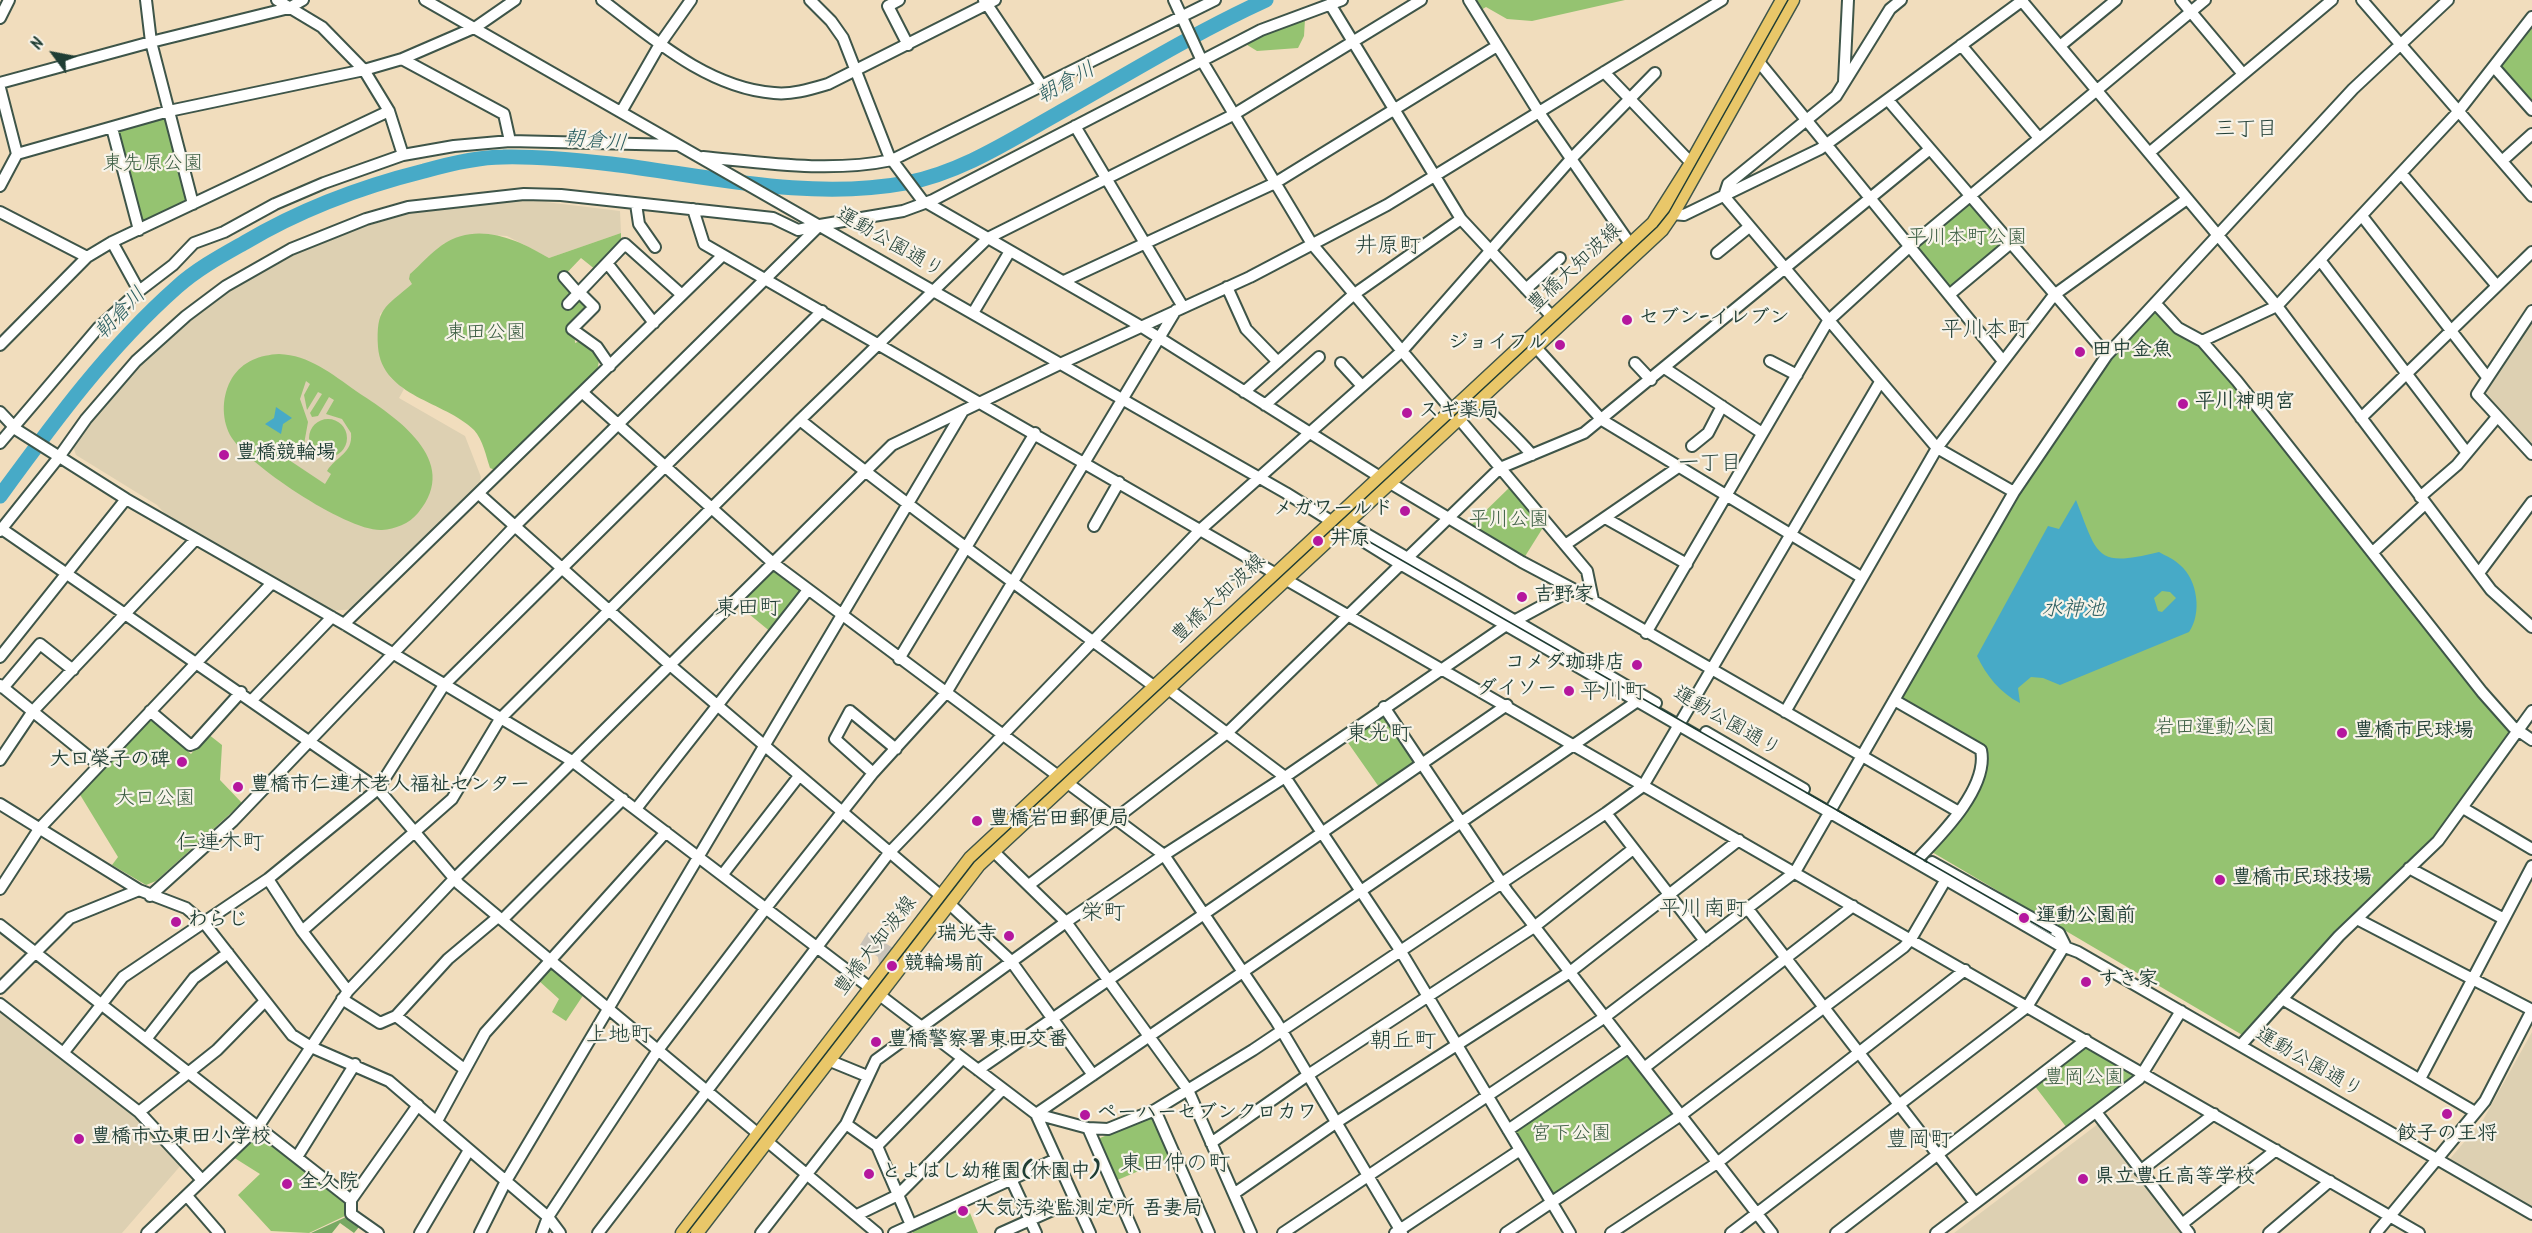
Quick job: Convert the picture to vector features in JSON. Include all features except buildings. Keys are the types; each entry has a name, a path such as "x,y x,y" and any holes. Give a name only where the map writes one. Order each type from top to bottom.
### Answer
{"main road":[{"name":"豊橋大知波線","path":"1695,167 1782,0"},
{"name":"豊橋大知波線","path":"697,1233 763,1138 945,900 989,847 1633,250 1669,212 1759,62 1793,0"},
{"name":"豊橋大知波線","path":"1456,414 1478,400 1532,343"},
{"name":"豊橋大知波線","path":"682,1233 763,1138"}],"street":[{"path":"0,18 9,0"},
{"path":"146,0 151,42 193,204"},
{"path":"277,0 322,27 364,70 389,111 403,155"},
{"path":"0,83 289,8 303,0"},
{"name":"運動公園通り","path":"425,0 476,27 1122,400 1340,523 1948,875 2057,944 2065,945 2241,1045 2532,1214"},
{"path":"17,154 169,111 364,70 402,59 476,27 515,0"},
{"path":"602,0 660,44 704,72 735,85 774,94 805,91 828,84 908,45 989,1 1042,86"},
{"path":"621,112 660,44 691,0"},
{"path":"810,0 838,29 893,162 924,201 1142,327 1448,518 1959,812"},
{"path":"899,0 888,6 908,45"},
{"path":"1174,0 1201,60 1311,244 1587,571 1593,600"},
{"path":"700,156 782,165 863,166 893,162 1215,0"},
{"path":"877,1233 454,879 378,789 68,572 1,530 57,455 114,386 153,345 226,286 291,249 366,219 408,207 524,194 773,218 798,230 870,218 924,201 1261,30 1342,0"},
{"path":"302,931 452,799 500,718 800,420 988,238 1233,115 1421,0"},
{"path":"1469,0 1538,111 1633,250"},
{"path":"147,1233 258,1127 345,994 454,879 892,445 1227,287 1387,205 1722,0"},
{"path":"1844,86 1848,0"},
{"path":"1724,196 1728,184 1844,86 1890,9 1901,0"},
{"path":"1669,212 1684,215 1826,145 2023,0 2277,306 2479,573 2506,606 2532,627"},
{"path":"2060,46 2116,0"},
{"path":"2181,0 2243,74"},
{"path":"1647,633 1828,321 1909,247 1972,197 2205,0"},
{"path":"2149,153 2332,0"},
{"path":"2362,0 2532,196"},
{"path":"1283,1233 1605,1017 1795,872 2014,492 2107,355 2353,89 2447,0"},
{"path":"1330,4 1461,219 1556,321"},
{"path":"2202,341 2277,306 2458,112 2531,21"},
{"path":"1961,45 2039,138"},
{"path":"1064,281 1275,183 1497,46"},
{"path":"402,59 504,114 510,141"},
{"path":"1759,62 2003,361"},
{"path":"2494,67 2532,110"},
{"path":"1604,72 1695,167"},
{"path":"598,1233 889,853 1200,530 1402,351 1571,159 1655,73"},
{"path":"0,88 17,154 0,186"},
{"path":"1888,99 2107,355"},
{"path":"0,345 87,257 112,242 389,111"},
{"path":"1075,126 1144,242 1179,309"},
{"path":"112,128 139,230"},
{"path":"2502,162 2532,134"},
{"path":"0,444 98,328 139,291 173,265 194,243 224,232 275,204 324,183 403,155 454,146 510,141 680,145"},
{"path":"1029,885 1227,732 1500,468 1584,433 1602,420 1930,149"},
{"path":"2401,174 2497,286"},
{"path":"1724,196 1936,448 2014,492"},
{"path":"1785,712 1936,448 2054,295 2187,199"},
{"path":"636,204 639,224 655,246"},
{"path":"693,209 705,244 723,255 1574,743 1643,786 2419,1233"},
{"path":"0,212 87,257"},
{"path":"2362,216 2487,377"},
{"path":"1244,392 1353,295 1461,219"},
{"path":"150,896 233,821 515,526 820,225"},
{"path":"1716,253 1749,227"},
{"path":"112,242 139,291"},
{"path":"1948,295 2011,243"},
{"path":"568,304 625,244 628,244 682,295"},
{"path":"973,313 1010,250"},
{"path":"2361,418 2532,252"},
{"path":"344,624 723,255"},
{"path":"1526,289 1560,258"},
{"path":"2320,260 2467,453"},
{"path":"607,263 654,323"},
{"path":"564,277 594,307 572,329 597,347 610,366"},
{"path":"1227,287 1245,329 1278,362"},
{"path":"2155,303 2178,328 2202,341 2373,552 2482,692 2517,731 2532,740"},
{"path":"542,1233 548,1217 658,1050 873,773 946,693 1159,338 1179,309"},
{"path":"64,1052 123,977 205,924 268,879 378,789 444,686 822,311"},
{"path":"2532,311 2477,394 2532,454"},
{"path":"1532,343 1602,420 1677,468 1861,577"},
{"path":"1265,405 1319,357"},
{"path":"1770,360 1797,375"},
{"path":"1341,363 1362,386"},
{"path":"1635,363 1651,380"},
{"path":"1666,369 1762,433"},
{"path":"0,412 15,429 126,499 344,624 391,655 572,761 1036,1114 1088,1128 1108,1130 1155,1110 1188,1090 1606,813 1643,786 1880,382"},
{"path":"583,393 773,563 1164,855 1281,1029 1368,1175 1399,1232 1520,1150"},
{"path":"1478,400 1497,420 1507,426 1532,455"},
{"path":"1692,446 1708,433 1722,406"},
{"path":"480,1233 506,1181 963,411"},
{"path":"2373,552 2467,453 2497,417"},
{"path":"800,420 1094,642 1227,732 1285,777 1400,950 1570,1233"},
{"path":"899,659 1035,433"},
{"path":"1565,545 1677,468"},
{"path":"1094,526 1119,482"},
{"path":"479,494 717,706 945,900 1011,962 1093,1075"},
{"path":"0,657 126,499"},
{"path":"2479,573 2532,502"},
{"path":"1605,518 1687,564"},
{"path":"0,760 33,711 195,540"},
{"path":"0,889 39,829 271,584"},
{"path":"761,1233 846,1124 876,1060 1066,922 1164,855 1285,777 1384,707 1510,623 1573,589"},
{"path":"636,809 808,590"},
{"path":"252,700 332,617"},
{"path":"73,670 40,644 2,687 99,765"},
{"path":"150,711 190,745 195,743 241,692"},
{"path":"1036,1114 1641,699"},
{"path":"1894,700 1981,750 1983,757 1976,787 1959,812 1918,858"},
{"path":"978,1071 1107,979 1204,915 1507,705"},
{"path":"1384,707 1501,883 1772,1233"},
{"path":"873,773 835,739 850,711 896,749"},
{"path":"2241,1045 2357,919 2439,841 2532,711"},
{"path":"723,874 799,776"},
{"path":"268,879 345,994 380,1023 396,1016 448,959 500,919 623,800"},
{"path":"0,804 139,891 186,908 205,924 292,1035 311,1047 390,1081 548,1217 560,1233"},
{"path":"2463,808 2532,849"},
{"path":"1606,813 1705,941"},
{"path":"437,1121 485,1033 666,832"},
{"path":"1234,1193 1336,1122 1458,1046 1570,972 1739,840"},
{"path":"989,847 1066,922 1188,1090 1251,1233"},
{"path":"1211,1143 1308,1075 1534,927 1633,849"},
{"path":"2420,1079 2532,866"},
{"path":"2409,868 2504,919"},
{"path":"1506,1233 1681,1115 1911,939 1948,875"},
{"path":"0,988 70,918 139,891"},
{"path":"1644,1068 1853,906"},
{"path":"1748,909 1975,1203"},
{"path":"2357,919 2532,1010 2485,1101 2376,1233"},
{"path":"0,925 36,950 351,1200"},
{"path":"1731,1233 1758,1215 2027,1007 2065,945"},
{"path":"147,1038 194,978 228,952"},
{"path":"1611,1233 1717,1163 1860,1054 1965,970"},
{"path":"2282,999 2475,1112"},
{"path":"139,1112 188,1070 217,1050 265,1001"},
{"path":"0,1004 139,1112 202,1180"},
{"path":"1936,1233 2144,1073 2181,1011"},
{"path":"396,1016 464,1069"},
{"path":"1836,1233 2086,1040"},
{"path":"1508,1130 1628,1048"},
{"path":"824,1058 867,1076"},
{"path":"877,1146 962,1059"},
{"path":"297,1158 355,1064"},
{"path":"857,1215 898,1195 1003,1089"},
{"path":"378,1233 351,1214 351,1200 418,1105"},
{"path":"1155,1110 1209,1233"},
{"path":"2096,1112 2185,1228 2276,1150"},
{"path":"1036,1114 1090,1233"},
{"path":"2140,1171 2214,1114"},
{"path":"846,1124 877,1146 911,1225"},
{"path":"1088,1128 1134,1233"},
{"path":"420,1233 469,1150"},
{"path":"894,1233 1056,1159"},
{"path":"1011,1179 1036,1233"},
{"path":"2269,1233 2330,1181"},
{"path":"187,1196 219,1233"},
{"path":"1001,1233 1075,1200"}],"shaded area":[{"path":"529,200 620,211 621,233 549,258 507,236 476,234 463,237 443,244 410,274 413,284 380,314 390,377 404,389 399,398 465,436 481,477 478,488 356,609 328,611 170,519 157,505 76,455 73,446 84,428 146,357 212,302 282,259 345,233 402,215 502,201"},
{"path":"2532,317 2532,450 2482,393"},
{"path":"868,932 896,950 880,972 878,957 860,945"},
{"name":"豊橋市立東田小学校","path":"0,1011 135,1115 182,1164 122,1233 0,1233"},
{"path":"2532,1032 2532,1208 2448,1161 2483,1120"},
{"name":"県立豊丘高等学校","path":"2098,1124 2182,1233 1954,1233"}],"green space":[{"path":"1474,0 1625,0 1532,21 1507,19 1486,7 1481,10"},
{"path":"1305,19 1304,36 1298,48 1257,51 1244,43 1268,30"},
{"path":"2530,26 2532,28 2532,104 2499,67"},
{"name":"東先原公園","path":"169,111 193,204 139,230 112,128"},
{"name":"平川本町公園","path":"1966,201 1976,203 2011,243 1949,295 1914,244"},
{"name":"東田公園","path":"621,233 621,243 596,270 581,258 561,279 589,306 574,322 575,343 580,341 600,355 597,372 497,471 490,468 482,443 474,430 462,420 402,388 382,364 378,347 380,316 388,304 412,284 409,279 410,274 442,245 469,234 497,235 549,258"},
{"name":"岩田運動公園","path":"2155,303 2202,341 2517,731 2438,841 2244,1036 1932,852 1976,787 1983,757 1894,701 2063,417"},
{"path":"272,355 290,355 320,366 388,413 418,442 428,458 433,475 430,494 414,517 402,525 382,530 366,528 346,520 299,494 276,478 240,447 230,435 225,421 226,392 232,378 241,367 252,360","holes":["306,381 310,384 304,395 307,410 318,392 322,394 310,413 312,417 318,416 329,397 334,400 326,414 342,419 351,433 347,450 327,471 331,474 325,484 286,458 298,444 304,444 308,422 300,399"]},
{"path":"328,419 341,425 347,438 341,451 328,457 315,451 309,438 315,425"},
{"name":"平川公園","path":"1511,486 1544,526 1524,558 1470,526"},
{"path":"774,569 800,590 800,596 772,633 738,605"},
{"path":"1383,715 1414,759 1413,764 1379,787 1344,737"},
{"name":"大口公園","path":"150,718 191,754 208,734 222,745 220,780 242,803 156,881 146,885 112,865 118,857 79,793"},
{"path":"551,966 584,994 566,1021 552,1012 559,999 538,980"},
{"name":"豊岡公園","path":"2085,1044 2135,1075 2067,1128 2034,1085"},
{"name":"宮下公園","path":"1626,1054 1673,1112 1672,1116 1555,1194 1552,1193 1514,1131"},
{"path":"1152,1117 1172,1157 1115,1181 1098,1143 1100,1138"},
{"name":"全久院","path":"258,1134 263,1135 348,1202 347,1215 309,1233 271,1231 238,1195 260,1174 233,1157"},
{"path":"956,1209 960,1217 970,1213 978,1233 913,1233 911,1229"},
{"path":"346,1217 359,1227 354,1233 340,1223 332,1233 311,1233"}],"water":[{"path":"276,407 292,418 283,424 281,434 265,424 274,418"},
{"name":"水神池","path":"2076,500 2089,534 2102,553 2110,557 2122,558 2159,552 2173,559 2191,579 2196,597 2196,616 2189,632 2060,685 2043,678 2031,677 2018,688 2020,703 1994,683 1977,656 2048,526 2059,529","holes":["2162,591 2170,592 2176,598 2162,612 2158,611 2154,598"]}],"waterway":[{"name":"朝倉川","path":"0,496 105,360 177,287 209,263 265,231 331,200 400,177 493,157 584,161 758,185 796,188 869,188 906,183 946,172 984,155 1186,40 1266,0"}],"tram line":[{"path":"687,1233 974,862 1657,227 1669,212 1788,0"},
{"path":"1330,531 1340,528 1349,530 2051,933"}],"place":[{"name":"セブン-イレブン","path":"1627,320"},
{"name":"ジョイフル","path":"1560,345"},
{"name":"田中金魚","path":"2080,352"},
{"name":"平川神明宮","path":"2183,404"},
{"name":"スギ薬局","path":"1407,413"},
{"name":"豊橋競輪場","path":"224,455"},
{"name":"メガワールド","path":"1405,511"},
{"name":"井原","path":"1318,541"},
{"name":"吉野家","path":"1522,597"},
{"name":"コメダ珈琲店","path":"1637,665"},
{"name":"ダイソー","path":"1569,691"},
{"name":"豊橋市民球場","path":"2342,733"},
{"name":"大口榮子の碑","path":"182,762"},
{"name":"豊橋市仁連木老人福祉センター","path":"238,787"},
{"name":"豊橋岩田郵便局","path":"977,821"},
{"name":"豊橋市民球技場","path":"2220,880"},
{"name":"運動公園前","path":"2024,918"},
{"name":"わらじ","path":"176,922"},
{"name":"瑞光寺","path":"1009,936"},
{"name":"競輪場前","path":"892,966"},
{"name":"すき家","path":"2086,982"},
{"name":"豊橋警察署東田交番","path":"876,1042"},
{"name":"餃子の王将","path":"2447,1114"},
{"name":"ペーハーセブンクロカワ","path":"1085,1115"},
{"name":"豊橋市立東田小学校","path":"79,1139"},
{"name":"とよはし幼稚園(休園中)","path":"869,1174"},
{"name":"県立豊丘高等学校","path":"2083,1179"},
{"name":"全久院","path":"287,1184"},
{"name":"大気汚染監測定所 吾妻局","path":"963,1211"}],"district":[{"name":"三丁目","path":"2246,131"},
{"name":"井原町","path":"1388,248"},
{"name":"平川本町","path":"1985,332"},
{"name":"一丁目","path":"1710,465"},
{"name":"東田町","path":"748,610"},
{"name":"平川町","path":"1613,694"},
{"name":"東光町","path":"1379,736"},
{"name":"仁連木町","path":"220,845"},
{"name":"平川南町","path":"1703,911"},
{"name":"栄町","path":"1103,915"},
{"name":"上地町","path":"619,1037"},
{"name":"朝丘町","path":"1403,1043"},
{"name":"豊岡町","path":"1919,1142"},
{"name":"東田仲の町","path":"1175,1166"}]}
